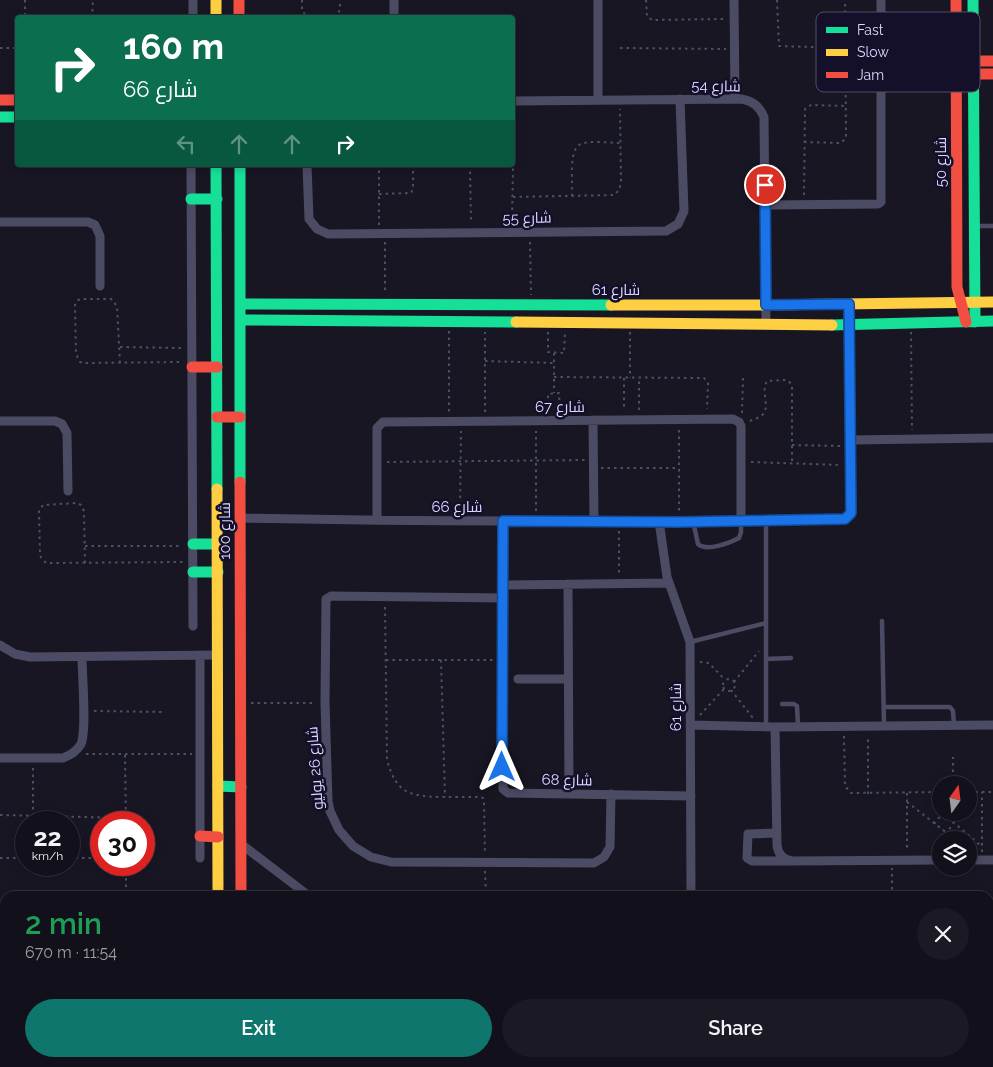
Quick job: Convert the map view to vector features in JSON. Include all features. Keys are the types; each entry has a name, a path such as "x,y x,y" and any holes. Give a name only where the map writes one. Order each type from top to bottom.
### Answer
{"street":[{"path":"193,0 193,15"},
{"path":"216,0 216,15"},
{"path":"240,0 240,15"},
{"path":"394,0 394,15"},
{"path":"598,0 598,100"},
{"path":"734,0 735,99"},
{"path":"980,61 993,61"},
{"path":"980,74 993,74"},
{"path":"765,205 878,204 882,201 881,92"},
{"name":"شارع 50","path":"956,92 957,287 960,302 970,322"},
{"path":"970,322 974,302 973,92"},
{"name":"شارع 55","path":"307,167 309,219 316,230 328,234 666,231 678,224 684,211 680,99"},
{"name":"شارع 54","path":"515,101 735,99 748,100 756,104 764,117 766,324"},
{"path":"0,100 15,100"},
{"path":"0,117 15,117"},
{"path":"191,167 193,626"},
{"name":"شارع 100","path":"216,167 218,891"},
{"name":"شارع 100","path":"240,167 242,891"},
{"path":"191,199 216,200"},
{"path":"0,222 88,222 95,225 100,236 100,286"},
{"name":"شارع 61","path":"240,304 766,305 993,302"},
{"name":"شارع 66","path":"240,518 679,522 848,518 852,510 849,304"},
{"path":"240,320 849,325 993,321"},
{"path":"192,365 217,368"},
{"path":"217,417 240,417"},
{"path":"0,420 55,421 62,424 67,433 68,491"},
{"path":"593,420 594,521"},
{"name":"شارع 67","path":"377,520 377,428 380,424 386,422 707,420 739,423"},
{"path":"739,423 741,521"},
{"path":"851,443 912,438 993,438"},
{"name":"شارع 68","path":"503,521 503,789 508,793 691,796"},
{"name":"شارع 61","path":"660,522 669,583 690,642 691,891"},
{"path":"193,545 218,544"},
{"path":"193,567 218,572"},
{"path":"504,584 669,583"},
{"path":"568,584 569,794"},
{"name":"شارع 26 يوليو","path":"504,598 332,596 326,599 325,703 328,801 334,821 345,838 357,849 371,856 391,862 594,863 600,861 610,847 611,794"},
{"path":"0,645 8,651 22,656 218,656"},
{"path":"0,758 63,758 72,754 78,748 83,738 82,656"},
{"path":"200,656 200,858"},
{"path":"518,679 568,679"},
{"path":"691,725 767,727 993,725"},
{"path":"767,727 777,850 783,858 792,861"},
{"path":"218,786 241,787"},
{"path":"776,833 748,834 747,858 752,861 932,860"},
{"path":"200,836 218,837"},
{"path":"241,844 302,891"},
{"path":"977,860 993,860"}],"lane":[{"path":"974,226 993,226"},
{"path":"766,520 767,727"},
{"path":"693,521 698,544 700,547 708,548 739,538 741,521"},
{"path":"882,621 884,726"},
{"path":"690,642 766,623"},
{"path":"766,658 791,658"},
{"path":"782,704 794,704 797,706 798,726"},
{"path":"884,707 949,707 953,711 954,726"}],"path":[{"path":"25,0 25,15"},
{"path":"92,15 93,0"},
{"path":"302,0 302,10 305,15"},
{"path":"337,15 340,10 340,0"},
{"path":"646,0 647,16 652,20 734,18"},
{"path":"777,0 779,46 816,47"},
{"path":"0,48 15,48"},
{"path":"620,48 734,49"},
{"path":"804,142 841,143 845,141 847,136 846,92"},
{"path":"513,197 614,195 617,193 621,183 620,100"},
{"path":"804,205 805,110 807,106 846,106"},
{"path":"572,196 573,154 576,147 583,143 620,142"},
{"path":"379,167 385,304"},
{"path":"379,194 411,193 413,189 413,167"},
{"path":"470,167 471,233"},
{"path":"512,232 513,167"},
{"path":"530,232 531,305"},
{"path":"120,362 119,309 115,302 111,299 78,300 75,305 77,360 83,363 120,362 192,365"},
{"path":"449,322 450,421"},
{"path":"484,421 485,322"},
{"path":"548,322 548,351 554,353 565,352 565,322"},
{"path":"911,322 912,438"},
{"path":"630,323 630,378"},
{"path":"120,347 192,348"},
{"path":"554,353 554,393"},
{"path":"485,361 554,362"},
{"path":"554,378 704,378 708,383 707,420"},
{"path":"624,378 624,420"},
{"path":"639,378 639,420"},
{"path":"739,423 743,409 743,378"},
{"path":"739,423 764,414 764,385 767,381 786,380 792,386 792,463"},
{"path":"548,421 548,394 554,393 560,393 560,421"},
{"path":"678,420 679,522"},
{"path":"460,521 461,421"},
{"path":"536,421 536,521"},
{"path":"792,445 851,443"},
{"path":"377,462 537,461 679,468"},
{"path":"741,462 851,466"},
{"path":"85,562 84,511 81,505 77,503 46,504 41,507 39,511 41,559 47,563 85,562 193,567"},
{"path":"618,521 620,583"},
{"path":"85,546 193,545"},
{"path":"385,597 387,760 390,770 396,781 409,793 416,796 480,797 484,799 486,891"},
{"path":"731,690 734,687 734,682 766,642"},
{"path":"386,660 503,660"},
{"path":"441,660 444,797"},
{"path":"690,664 709,663 725,680"},
{"path":"725,680 730,679 734,682"},
{"path":"724,689 722,684 725,680"},
{"path":"724,689 731,690 767,727"},
{"path":"691,725 724,689"},
{"path":"241,703 325,703"},
{"path":"83,710 164,712"},
{"path":"844,726 845,786 851,793 932,792"},
{"path":"868,726 868,794"},
{"path":"72,754 200,754"},
{"path":"125,754 126,811"},
{"path":"953,757 953,776"},
{"path":"32,758 33,811"},
{"path":"978,792 993,792"},
{"path":"982,792 982,860"},
{"path":"906,793 907,861"},
{"path":"907,802 944,831"},
{"path":"0,815 15,815"},
{"path":"948,831 954,822 982,846"},
{"path":"0,858 15,858"},
{"path":"892,861 892,891"},
{"path":"126,876 126,891"}],"traffic: fast":[{"path":"973,0 973,12"},
{"path":"974,92 975,322"},
{"path":"0,117 15,117"},
{"path":"216,167 217,489"},
{"path":"240,167 240,482"},
{"path":"191,199 217,199"},
{"path":"240,304 611,305"},
{"path":"240,320 516,322"},
{"path":"832,325 993,321"},
{"path":"193,544 218,544"},
{"path":"193,572 218,572"},
{"path":"218,786 241,787"}],"traffic: slow":[{"path":"216,0 216,15"},
{"path":"611,305 993,302"},
{"path":"516,322 832,325"},
{"path":"217,489 218,891"}],"traffic: jam":[{"path":"239,0 239,15"},
{"path":"956,0 956,12"},
{"path":"980,61 993,61"},
{"path":"980,74 993,74"},
{"path":"956,92 957,287 966,322"},
{"path":"0,100 15,100"},
{"path":"192,367 217,367"},
{"path":"217,417 240,417"},
{"path":"240,482 241,891"},
{"path":"200,836 218,837"}],"route":[{"path":"502,767 503,521 679,522 845,519 850,516 852,510 849,304 766,305 765,185"}]}
